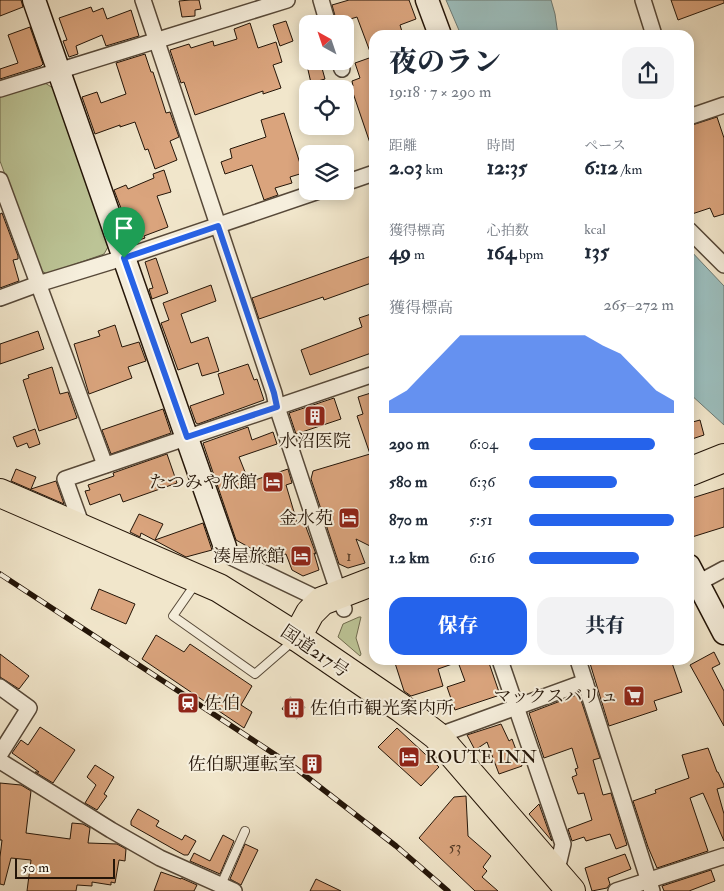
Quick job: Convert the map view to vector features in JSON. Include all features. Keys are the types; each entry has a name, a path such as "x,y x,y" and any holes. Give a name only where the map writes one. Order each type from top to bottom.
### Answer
{"highway":[{"path":"694,470 724,458"},
{"name":"国道217号","path":"0,493 219,588 297,637 401,708 437,736 563,883"},
{"path":"297,637 310,613 369,584"},
{"path":"335,601 369,598"}],"street":[{"path":"34,0 225,547 233,558 335,601"},
{"path":"143,0 274,393 335,601"},
{"path":"320,0 325,15"},
{"path":"427,0 438,30"},
{"path":"642,0 652,30"},
{"path":"0,89 278,1"},
{"path":"694,115 724,105"},
{"path":"354,179 369,175"},
{"path":"0,180 105,465"},
{"path":"0,298 299,198"},
{"path":"694,235 724,265"},
{"path":"83,529 66,479 369,376"},
{"path":"694,575 724,569"},
{"path":"694,577 724,633"},
{"path":"502,665 563,844 563,883"},
{"path":"580,665 651,886"},
{"path":"437,736 586,682"},
{"path":"0,687 29,708 0,754"},
{"path":"0,760 143,849 224,889"},
{"path":"616,891 651,886 724,856"}],"lane":[{"path":"198,579 173,616 255,674 297,637"},
{"path":"224,889 245,831"}],"green space":[{"path":"45,83 53,88 108,247 104,254 47,274 40,270 0,161 0,97"},
{"path":"361,617 356,638 360,656 338,637 343,624"}],"water":[{"path":"446,0 551,0 557,30 459,30"},
{"path":"694,254 724,286 724,425 694,398"}],"building":[{"path":"0,0 21,0 23,7 0,16"},
{"path":"199,0 201,9 195,10 195,16 182,17 179,1"},
{"path":"349,0 409,0 416,19 400,25 402,30 369,30 369,49 357,17 354,18 354,15 335,15 332,5"},
{"path":"671,0 724,0 724,3 678,20"},
{"path":"91,7 93,12 103,8 107,19 131,10 139,36 106,46 102,35 76,46 78,54 69,57 63,41 67,40 59,18"},
{"path":"286,21 293,41 280,46 273,25"},
{"path":"250,23 258,48 276,42 282,62 273,65 281,88 263,94 263,91 195,115 184,82 181,83 170,50 189,44 191,48 213,41 214,46 237,39 234,29"},
{"path":"30,27 43,64 0,79 0,69 18,63 8,35"},
{"path":"145,54 151,72 153,72 166,113 170,112 179,137 170,141 177,160 155,169 148,149 145,150 135,122 95,134 82,97 97,92 101,103 126,94 116,63"},
{"path":"369,58 369,140 354,96 354,80 360,78 355,63"},
{"path":"308,70 322,70 325,79 310,80"},
{"path":"284,113 299,160 299,174 290,177 292,183 275,188 278,195 264,200 252,165 225,174 221,162 232,158 230,149 266,137 261,120"},
{"path":"717,117 724,138 724,214 714,217 710,208 694,213 694,124"},
{"path":"164,170 171,192 157,196 168,227 134,242 114,190 126,185 128,189 154,178 153,174"},
{"path":"2,213 18,256 18,259 13,260 19,281 0,288 0,214"},
{"path":"369,257 369,284 324,300 323,297 259,319 252,298"},
{"path":"156,258 168,293 152,299 149,289 153,288 145,262"},
{"path":"211,285 216,301 181,314 191,343 208,337 219,371 202,376 198,363 178,370 161,323 169,320 163,303"},
{"path":"369,315 369,354 310,375 301,350 362,327 359,318"},
{"path":"115,325 122,347 139,342 146,361 128,367 132,378 89,394 74,344 100,336 98,331"},
{"path":"38,331 44,349 0,364 0,344"},
{"path":"248,364 254,380 257,379 264,400 198,424 196,423 190,406 224,394 218,374"},
{"path":"52,367 60,394 68,392 77,418 39,431 23,380 29,378 28,375"},
{"name":"金水苑","path":"369,394 369,451 357,416 363,414 358,397"},
{"name":"水沼医院","path":"334,398 341,419 296,434 289,413"},
{"path":"163,409 171,433 111,454 102,430"},
{"path":"700,420 704,435 694,438 694,422"},
{"path":"248,427 252,440 273,432 277,444 239,457 249,482 288,469 292,483 286,485 297,522 303,519 316,554 314,553 319,570 303,576 292,570 286,554 270,559 236,540 203,443"},
{"path":"35,429 40,444 29,448 27,443 17,447 13,437"},
{"path":"167,454 177,483 123,502 120,494 90,505 85,491 90,490 88,485 114,476 113,473"},
{"name":"金水苑","path":"369,454 369,546 356,539 365,563 348,568 339,564 311,479 313,471"},
{"path":"16,469 36,477 31,489 56,481 64,504 11,481"},
{"path":"724,488 724,527 694,536 694,497"},
{"path":"139,514 163,524 155,540 203,523 212,550 186,557 141,533 140,537 130,532"},
{"path":"99,589 135,604 126,624 91,609"},
{"path":"156,635 184,652 190,644 252,686 241,705 252,712 244,728 142,659"},
{"path":"714,652 720,664 712,668 724,691 724,726 690,665 694,665 694,663"},
{"path":"0,654 29,676 19,689 0,677"},
{"path":"396,665 449,665 438,669 443,686 411,696 404,691"},
{"path":"459,665 490,665 500,695 455,710 447,687 465,681"},
{"name":"マックスバリュ","path":"591,665 673,665 682,692 654,701 657,710 609,726"},
{"path":"579,694 600,758 593,760 603,795 611,793 627,845 616,849 610,834 586,841 584,837 572,841 568,829 592,820 584,793 578,794 572,777 577,775 575,769 578,768 572,748 544,758 529,713"},
{"name":"佐伯市観光案内所","path":"290,697 305,707 297,719 282,709"},
{"path":"501,724 509,741 512,739 522,766 499,774 487,742 475,750 467,735"},
{"path":"40,727 75,750 53,783 35,772 39,772 12,753 21,740 28,745"},
{"name":"ROUTE INN","path":"397,728 439,767 421,786 378,747"},
{"path":"708,748 724,785 724,787 717,789 724,814 724,841 703,793 690,798 708,851 657,868 633,801 656,793 655,790 689,778 682,755"},
{"path":"95,765 114,777 104,794 107,796 97,810 85,803 96,785 87,777"},
{"path":"0,783 21,785 31,791 26,833 70,839 72,823 83,824 90,828 88,843 117,844 126,849 125,861 119,860 115,883 111,882 111,885 92,882 92,886 77,885 76,891 27,891 31,860 11,858 4,885 0,884 2,840 0,840"},
{"path":"466,796 468,836 491,856 483,867 487,871 482,877 498,891 475,891 419,838 454,797"},
{"path":"539,804 550,835 552,841 529,814"},
{"path":"138,809 159,821 156,826 182,840 185,835 196,841 188,855 184,855 131,825 131,821"},
{"path":"223,835 234,841 220,874 190,861 194,853 210,861"},
{"path":"245,844 258,850 241,885 230,879"},
{"path":"625,854 631,869 608,878 610,884 607,888 592,891 585,868"},
{"path":"711,870 715,881 689,891 664,891 662,886"},
{"path":"161,872 197,885 194,891 154,891"},
{"path":"316,879 341,891 310,891"}],"railway":[{"path":"0,574 294,767 396,846 448,891"}],"place":[{"name":"水沼医院","path":"315,416"},
{"name":"たつみや旅館","path":"273,482"},
{"name":"金水苑","path":"349,518"},
{"name":"湊屋旅館","path":"301,556"},
{"name":"マックスバリュ","path":"634,696"},
{"name":"佐伯","path":"188,703"},
{"name":"佐伯市観光案内所","path":"294,708"},
{"name":"ROUTE INN","path":"409,757"},
{"name":"佐伯駅運転室","path":"312,764"}],"route":[{"path":"218,226 277,407 187,437 124,258 218,226"}]}
